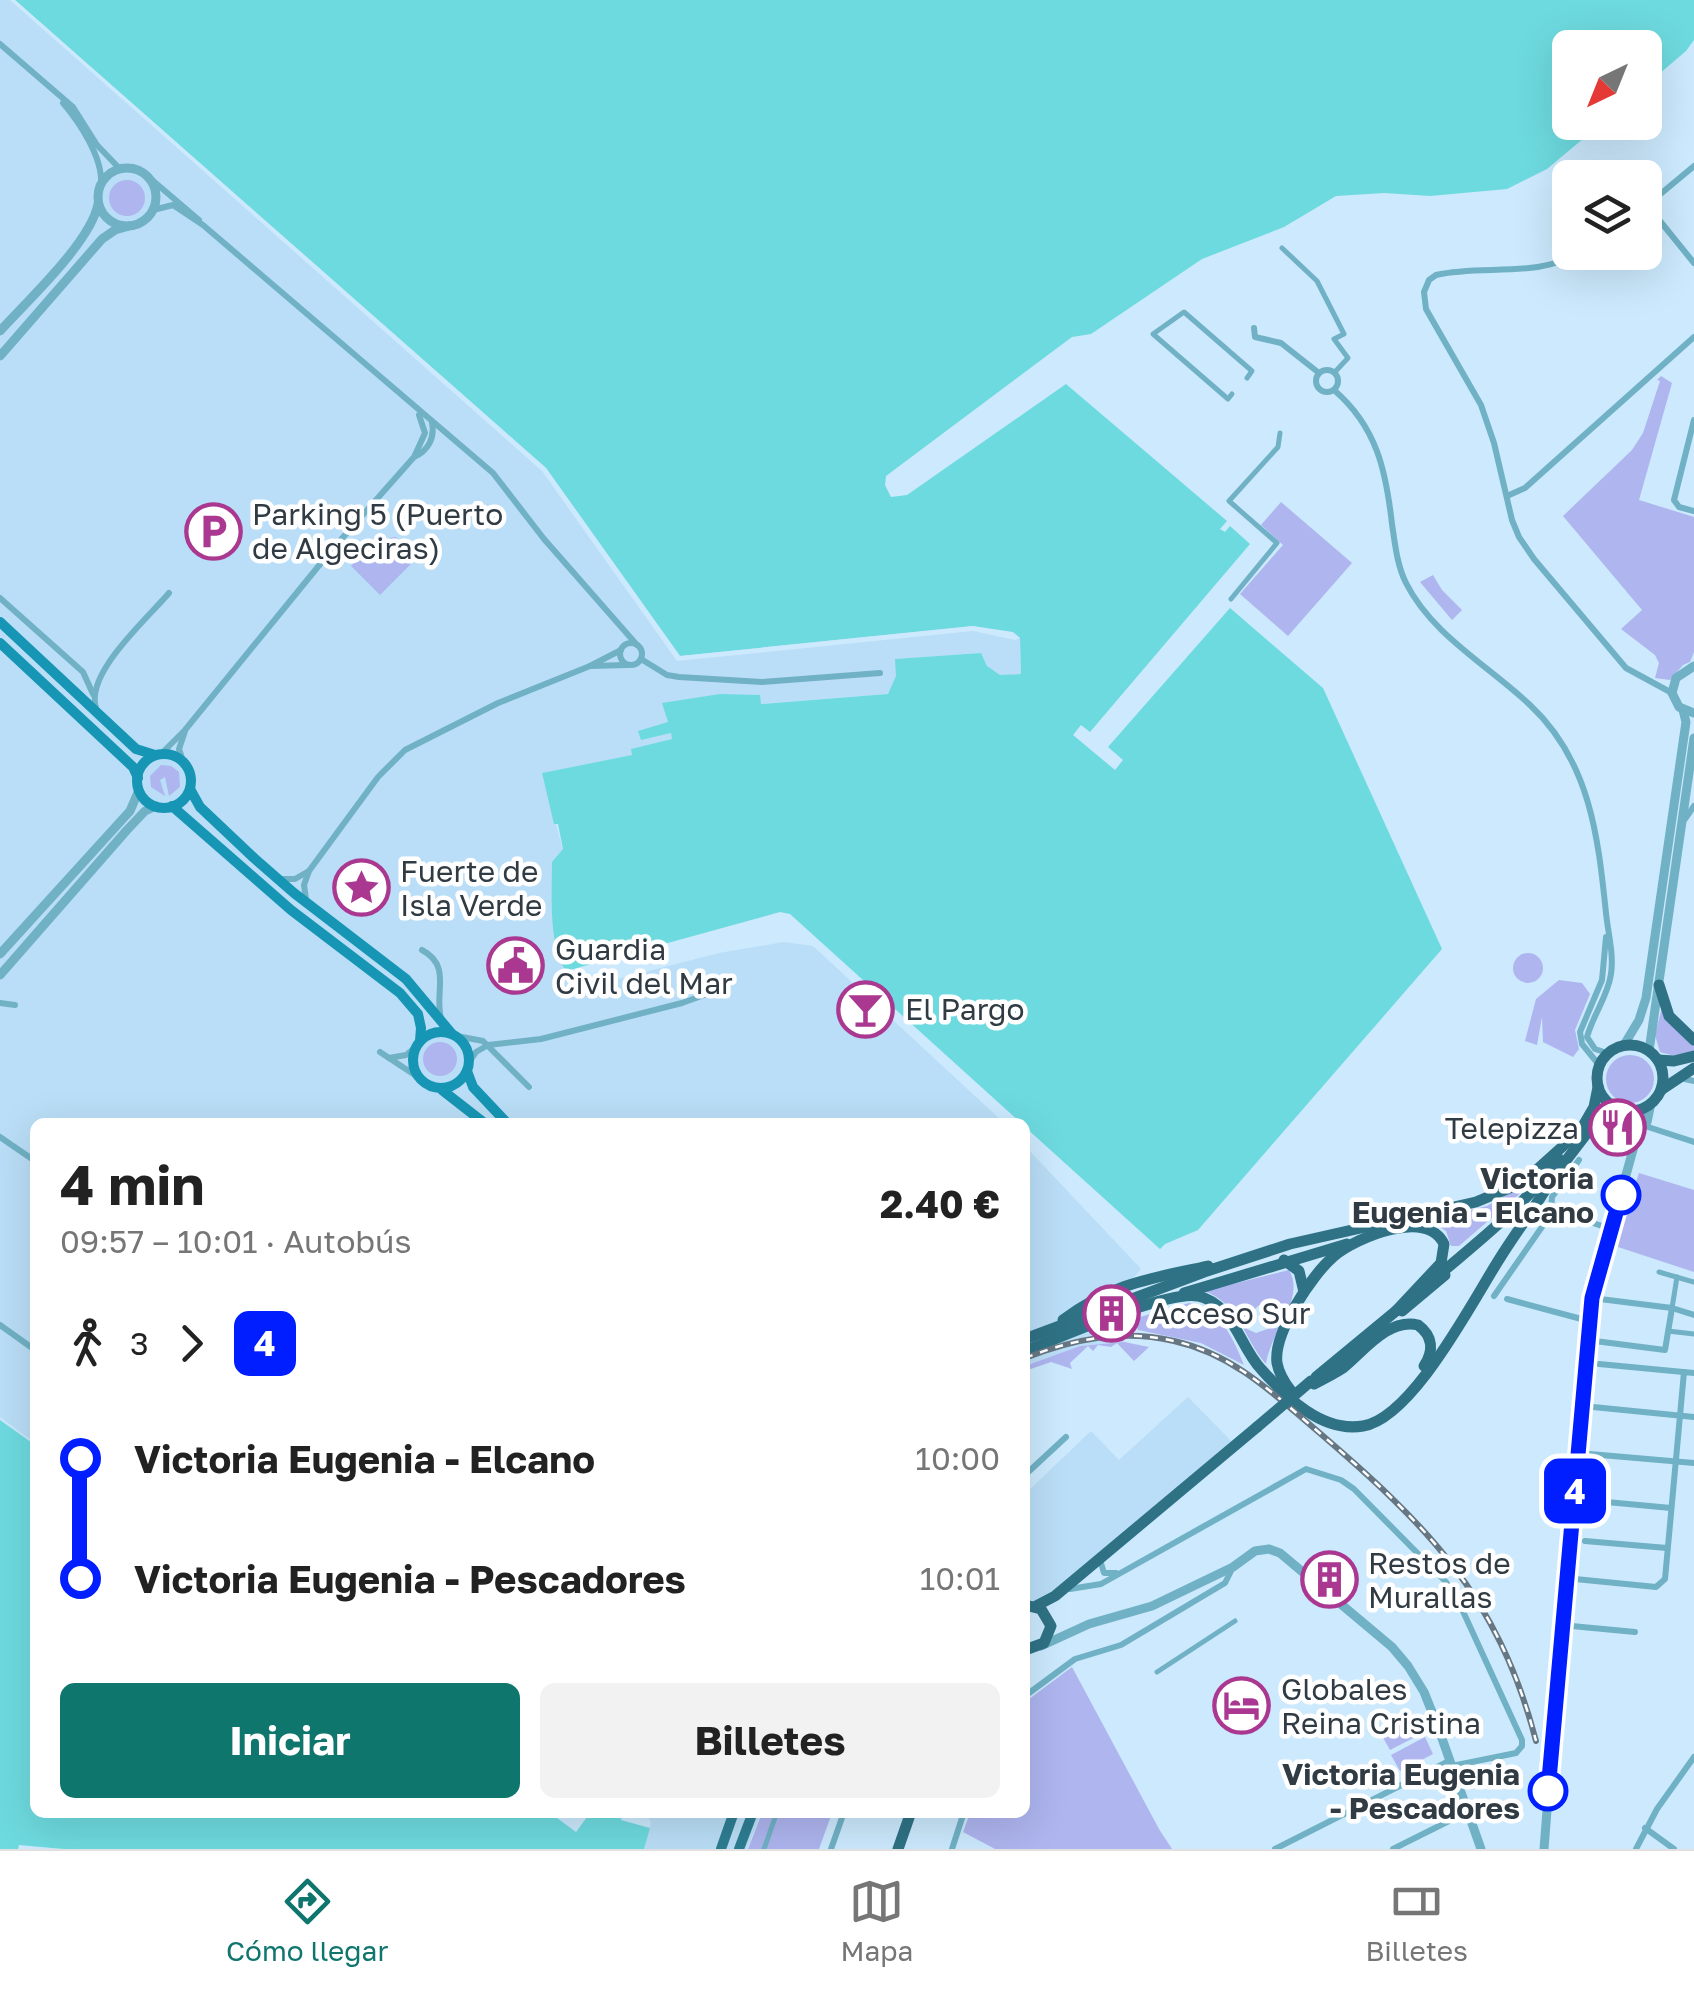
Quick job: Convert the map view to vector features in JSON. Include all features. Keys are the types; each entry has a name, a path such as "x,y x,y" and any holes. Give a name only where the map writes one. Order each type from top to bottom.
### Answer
{"highway":[{"path":"1660,984 1669,1016 1694,1040"},
{"path":"1313,1383 1536,1189 1594,1107 1603,1059 1624,1045 1637,1045 1674,1061 1694,1056"},
{"path":"1653,1055 1663,1074 1661,1090"},
{"path":"1180,1296 1200,1297 1219,1307 1260,1368 1308,1412 1330,1423 1367,1426 1379,1421 1425,1376 1550,1182 1594,1124 1623,1110 1651,1104 1661,1090 1694,1068"},
{"path":"1598,1086 1604,1098 1623,1110"},
{"path":"1030,1337 1290,1244 1476,1202 1532,1174 1581,1130"},
{"path":"1030,1605 1055,1596 1550,1182"},
{"path":"1030,1349 1180,1296 1187,1290 1400,1228 1427,1226 1444,1244 1441,1263 1396,1311"},
{"path":"1313,1383 1340,1370 1383,1333 1401,1324 1418,1326 1430,1341 1428,1362 1383,1411 1356,1420 1326,1415 1289,1388 1280,1376 1279,1342 1300,1301 1334,1256 1369,1238"},
{"path":"1050,1329 1094,1297 1139,1281 1246,1258"},
{"path":"1197,1276 1260,1258 1288,1261 1299,1272 1304,1285 1300,1301"},
{"path":"1125,1302 1139,1281"},
{"path":"1030,1649 1041,1646 1050,1635 1056,1601 1259,1428"},
{"path":"1030,1606 1050,1621"},
{"path":"898,1849 909,1818"}],"main road":[{"path":"0,622 136,748 173,755 183,762 190,772 190,789 184,800 172,806 156,806 146,800 133,767 0,643"},
{"path":"138,784 145,762 158,755"},
{"path":"190,789 208,816 273,876 406,979 468,1050 473,1087 502,1118"},
{"path":"172,806 291,910 400,993 418,1014 422,1028 413,1063 421,1079 448,1092 477,1118"},
{"path":"418,1044 434,1032 454,1035"},
{"path":"436,1087 453,1085 468,1066"},
{"path":"721,1849 732,1818"},
{"path":"739,1849 751,1818"}],"street":[{"path":"0,44 73,107 98,145 120,169"},
{"path":"0,331 90,228 99,202 101,168 80,128 53,90"},
{"path":"1662,193 1694,166"},
{"path":"102,184 120,169 132,168 145,174 494,473 642,652 636,664 590,666"},
{"path":"0,356 102,238 141,223 153,210 156,193 145,174"},
{"path":"99,202 112,222 129,226"},
{"path":"153,210 173,205 203,224"},
{"path":"1662,224 1693,260"},
{"path":"1282,248 1316,282 1344,334 1334,340 1348,358 1334,373"},
{"path":"1552,264 1516,271 1449,272 1432,277 1424,292 1428,316 1480,404 1512,520 1534,559 1626,668 1672,693"},
{"path":"1232,394 1228,399 1153,334 1184,312 1252,372 1247,378"},
{"path":"1254,328 1255,337 1281,344 1319,373"},
{"path":"1507,496 1525,488 1694,337"},
{"path":"1688,345 1694,352"},
{"path":"1319,373 1334,373 1338,383 1334,390 1320,390 1315,380 1319,373"},
{"path":"1334,390 1353,408 1376,443 1386,474 1399,565 1418,604 1442,630 1531,706 1568,752 1578,772 1593,814 1607,926 1611,974 1587,1037 1603,1059"},
{"path":"412,406 420,416 424,432 414,457"},
{"path":"1694,420 1674,500 1679,507 1694,511"},
{"path":"430,442 432,422"},
{"path":"1231,598 1277,543 1230,502 1278,447 1280,433"},
{"path":"158,755 185,730 330,552 414,457 430,442 444,436 468,448"},
{"path":"94,695 106,666 169,594"},
{"path":"0,598 77,666 90,683 99,713"},
{"path":"617,624 620,657 628,665"},
{"path":"310,906 304,891 309,871 378,777 405,750 498,703 590,666 630,644 637,646"},
{"path":"641,659 679,678 762,682 880,673"},
{"path":"1653,682 1675,680 1692,669"},
{"path":"70,687 83,687 99,678"},
{"path":"1624,1045 1639,1020 1650,973 1689,711 1676,703 1672,693 1675,680"},
{"path":"183,762 179,748 185,730"},
{"path":"1653,1055 1694,738"},
{"path":"0,954 130,811 138,784"},
{"path":"0,975 134,822 156,806"},
{"path":"1680,829 1694,806"},
{"path":"273,876 295,879 309,871"},
{"path":"422,950 438,965 441,1020"},
{"path":"468,1066 476,1052 488,1046 541,1039 682,1003 721,989"},
{"path":"0,1004 14,1005"},
{"path":"454,1035 484,1041 529,1087"},
{"path":"389,1058 406,1055 418,1044"},
{"path":"380,1052 421,1079"},
{"path":"1678,1077 1694,1081"},
{"path":"1544,1849 1592,1298 1651,1104"},
{"path":"1623,1110 1633,1123 1694,1142"},
{"path":"0,1138 30,1159"},
{"path":"1494,1296 1553,1211 1552,1197 1578,1160"},
{"path":"1553,1211 1611,1229"},
{"path":"1659,1272 1694,1282"},
{"path":"1587,1340 1665,1350 1677,1277"},
{"path":"1592,1298 1672,1308 1694,1316"},
{"path":"1507,1299 1589,1321"},
{"path":"0,1326 30,1347"},
{"path":"1668,1331 1694,1334"},
{"path":"1599,1364 1694,1372"},
{"path":"1565,1578 1656,1587 1665,1579 1684,1372"},
{"path":"1593,1407 1694,1417"},
{"path":"1030,1469 1066,1437"},
{"path":"1578,1454 1694,1463"},
{"path":"1070,1589 1101,1584 1306,1469 1341,1480 1446,1582 1470,1624 1522,1746 1516,1752 1450,1764 1275,1849"},
{"path":"1584,1500 1671,1508"},
{"path":"1584,1540 1667,1548"},
{"path":"1041,1646 1088,1624 1152,1606 1260,1550 1280,1553 1392,1647 1424,1692 1481,1849"},
{"path":"1101,1563 1104,1573 1118,1573"},
{"path":"1030,1692 1074,1660 1120,1644 1212,1591 1224,1583 1233,1567"},
{"path":"1050,1621 1066,1634"},
{"path":"1157,1672 1235,1622"},
{"path":"1562,1625 1635,1632"},
{"path":"1636,1849 1694,1758"},
{"path":"1393,1849 1467,1812"},
{"path":"764,1849 775,1818"},
{"path":"831,1849 842,1818"},
{"path":"952,1849 962,1818"},
{"path":"1646,1828 1674,1849"}],"shaded area":[{"path":"0,0 15,0 546,468 973,626 1020,638 1021,674 1000,676 987,666 981,653 896,659 896,676 889,694 760,704 760,696 663,703 668,723 639,731 641,739 671,733 673,739 632,749 633,755 542,773 563,850 552,890 555,933 571,991 719,953 784,942 813,946 999,1118 30,1118 30,1439 0,1417"},
{"path":"15,0 1694,0 1694,40 1662,71 1662,30 1552,30 1552,140 1582,140 1558,160 1552,160 1547,169 1507,189 1430,196 1336,196 1284,227 1202,259 1091,334 1072,337 886,476 885,485 891,497 907,495 1066,384 1227,521 1220,529 1225,532 1230,526 1250,544 1090,732 1081,725 1073,735 1115,770 1123,760 1108,747 1230,608 1323,688 1442,949 1198,1230 1160,1249 1030,1132 1030,1118 1016,1118 790,914 780,912 566,971 556,947 552,903 552,862 563,849 542,773 632,755 631,749 672,739 671,733 641,740 638,731 668,722 662,703 720,694 760,695 761,704 888,694 896,676 895,659 981,653 987,666 1000,675 1021,674 1020,638 973,626 680,656 546,468"},
{"path":"127,180 140,185 145,198 140,211 127,216 114,211 109,198 114,185"},
{"path":"1661,376 1672,383 1639,500 1694,517 1694,652 1690,662 1670,680 1655,678 1659,663 1655,655 1621,629 1642,610 1563,516 1632,450 1643,433"},
{"path":"1281,502 1352,563 1288,636 1240,594 1283,545 1261,525"},
{"path":"380,536 396,537 417,558 380,595 351,566"},
{"path":"1433,575 1462,610 1452,620 1420,582"},
{"path":"161,765 179,772 180,787 169,796 165,777 160,780 165,796 151,787 150,776"},
{"path":"1528,953 1539,957 1543,968 1539,979 1528,983 1517,979 1513,968 1517,957"},
{"path":"1559,980 1582,983 1590,994 1575,1030 1579,1049 1573,1057 1543,1042 1542,1017 1537,1045 1525,1041 1536,999"},
{"path":"1662,1007 1694,1043 1694,1052 1678,1057 1660,1052 1655,1035"},
{"path":"440,1042 452,1047 457,1059 452,1071 440,1076 428,1071 423,1059 428,1047"},
{"path":"1630,1055 1647,1062 1654,1079 1647,1096 1630,1103 1613,1096 1606,1079 1613,1062"},
{"path":"1030,1151 1141,1269 1134,1277 1110,1287 1125,1329 1124,1342 1080,1346 1030,1364"},
{"path":"1639,1173 1694,1190 1694,1272 1615,1246"},
{"path":"1528,1183 1459,1246 1451,1246 1446,1231 1430,1220 1487,1206"},
{"path":"1289,1270 1293,1292 1266,1364 1233,1313 1204,1291","holes":["1269,1303 1280,1314 1276,1326 1256,1333 1247,1329 1247,1317 1258,1306"]},
{"path":"1189,1303 1218,1319 1244,1365 1201,1343 1138,1330 1133,1319"},
{"path":"1124,1342 1149,1347 1134,1361 1117,1343 1111,1347 1098,1345 1093,1351 1088,1346 1070,1363 1072,1369 1051,1362 1030,1369 1030,1364 1080,1346"},
{"path":"1188,1397 1233,1443 1046,1599 1032,1602 1030,1489 1091,1431 1119,1460"},
{"path":"0,1420 30,1441 30,1818 557,1818 576,1832 586,1818 621,1818 650,1828 644,1849 64,1849 19,1845 18,1849 0,1849"},
{"path":"1072,1667 1172,1849 995,1849 963,1832 968,1818 1030,1818 1030,1698"},
{"path":"1414,1716 1423,1733 1390,1750 1381,1734"},
{"path":"1425,1737 1433,1754 1400,1771 1391,1755"},
{"path":"648,1818 759,1818 747,1849 644,1849 651,1822"},
{"path":"760,1818 830,1818 819,1849 748,1849"}],"pier":[{"path":"10,0 15,0 546,468 680,656 973,626 1013,632 1020,638 973,631 677,661 542,471"}],"railway":[{"path":"1030,1356 1098,1338 1155,1338 1214,1355 1267,1388 1391,1497 1453,1566 1501,1644 1536,1741"}],"bus line":[{"name":"4","path":"1548,1791 1584,1362 1592,1298 1621,1195"}],"place":[{"name":"Parking 5 (Puerto de Algeciras)","path":"213,531"},
{"name":"Fuerte de Isla Verde","path":"361,888"},
{"name":"Guardia Civil del Mar","path":"516,966"},
{"name":"El Pargo","path":"866,1009"},
{"name":"Telepizza","path":"1618,1128"},
{"name":"Victoria Eugenia - Elcano","path":"1621,1195"},
{"name":"Acceso Sur","path":"1111,1313"},
{"name":"Restos de Murallas","path":"1329,1580"},
{"name":"Globales Reina Cristina","path":"1242,1706"},
{"name":"Victoria Eugenia - Pescadores","path":"1548,1791"}]}
